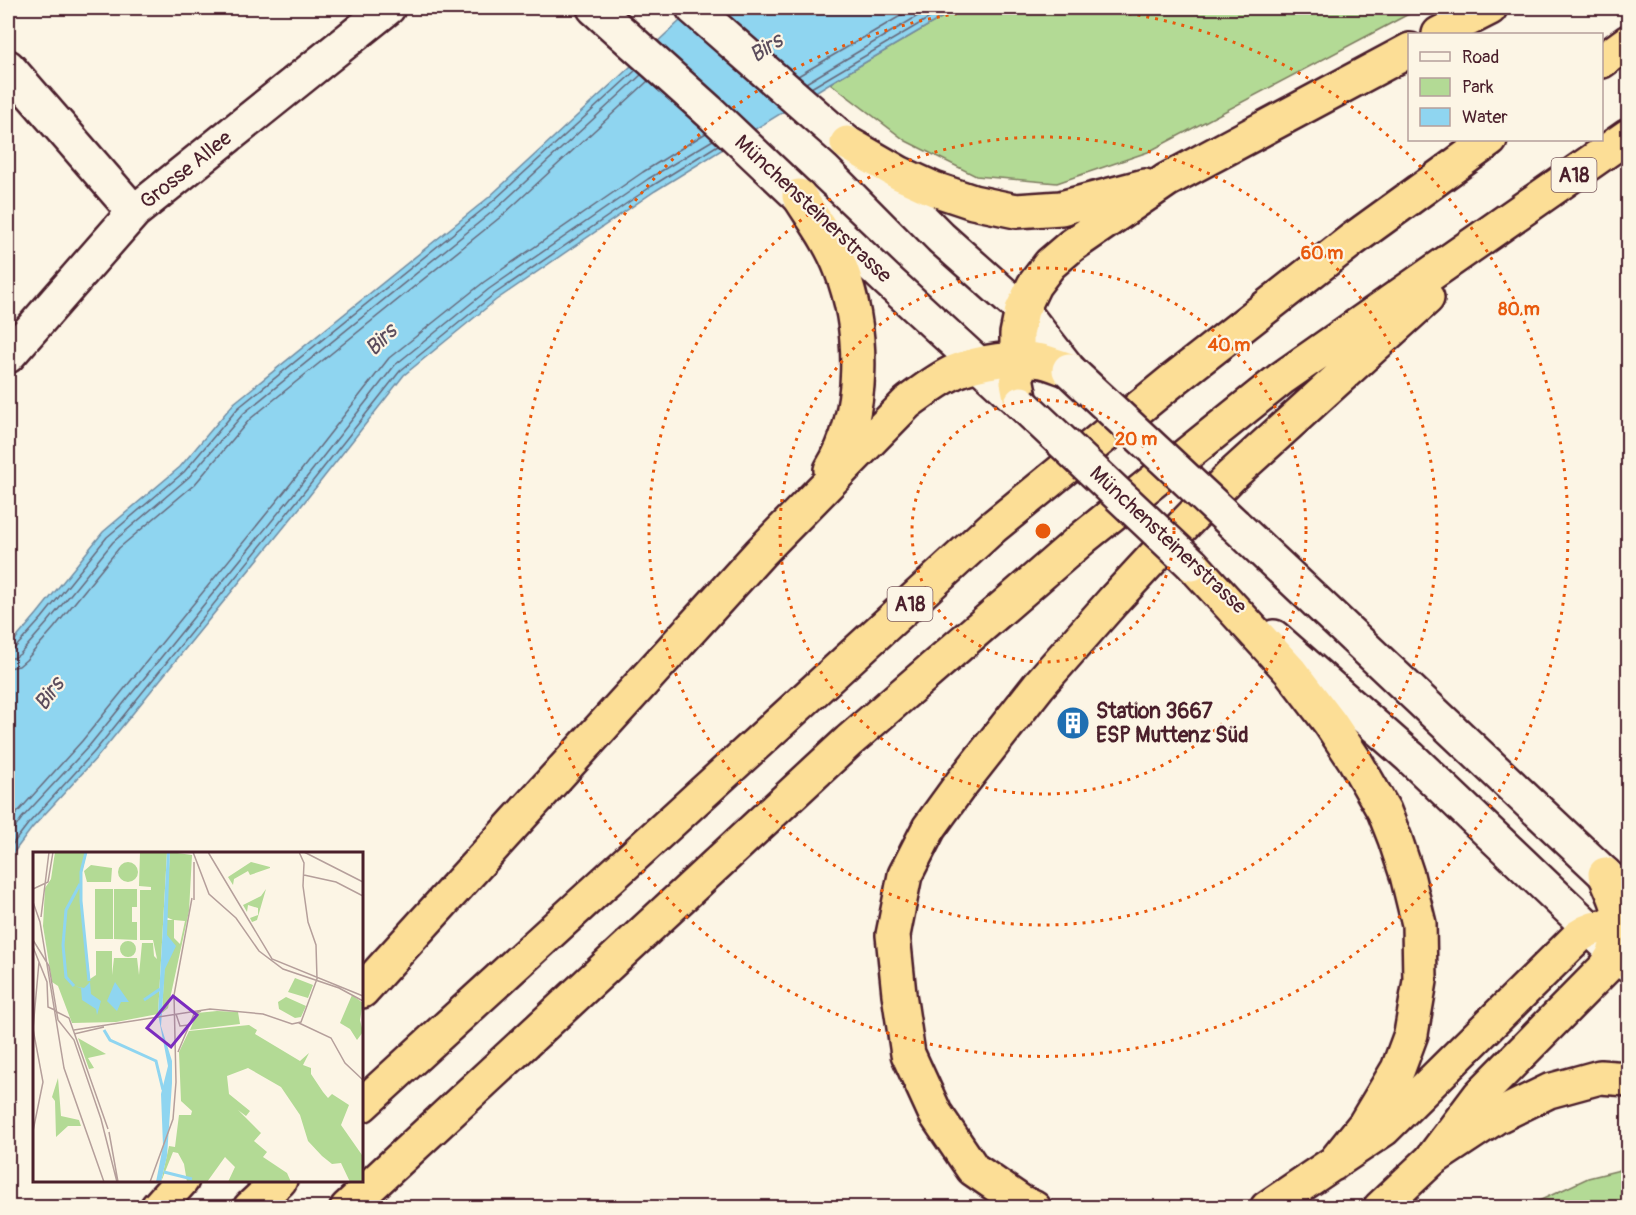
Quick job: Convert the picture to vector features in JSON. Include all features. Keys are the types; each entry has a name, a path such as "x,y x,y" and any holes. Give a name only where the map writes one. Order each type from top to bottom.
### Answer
{"highway":[{"path":"1441,33 1490,8"},
{"path":"1603,60 1629,42"},
{"path":"1021,403 1017,381 1017,334 1023,310 1034,285 1050,264 1071,246 1167,180 1408,51"},
{"name":"A18","path":"347,1208 849,741 1084,537 1282,378 1629,136"},
{"name":"A18","path":"363,1105 993,527 1324,262 1489,141"},
{"path":"847,143 899,174 934,189 973,202 1016,211 1061,208 1167,180"},
{"path":"799,196 828,240 841,269 854,310 858,346 857,383 852,422 838,460 813,500"},
{"path":"1034,1208 1021,1202 973,1169 935,1113 908,1054 898,994 893,936 905,875 929,828 1032,694 1176,533 1239,469 1520,213"},
{"path":"363,990 759,554 907,403 954,372 979,365 1016,359 1044,362 1069,370"},
{"path":"1192,564 1291,672 1354,759 1384,811 1407,875 1419,924 1420,981 1411,1034 1398,1069 1376,1106 1365,1124 1333,1164"},
{"path":"1380,1208 1431,1160 1480,1095 1606,967 1619,933 1619,905 1605,874"},
{"path":"1267,1208 1384,1129 1580,936 1619,933"},
{"path":"1431,1160 1496,1117 1549,1091 1600,1077 1629,1078"},
{"path":"157,1208 180,1182"},
{"path":"250,1208 278,1182"}],"main road":[{"name":"Grosse Allee","path":"8,356 134,212 388,8"},
{"name":"Münchensteinerstrasse","path":"594,8 711,113 1192,564 1410,757 1619,933"},
{"path":"693,8 847,143 941,238 1023,310 1069,370 1605,874"},
{"path":"8,67 134,212"}],"green space":[{"path":"958,8 1420,8 1148,152 1057,183 976,176 906,141 830,83"},
{"path":"1628,1168 1628,1207 1526,1207 1588,1178"}],"water":[{"name":"Birs","path":"694,8 958,8 830,83 655,191 496,300 404,375 302,505 99,755 32,828 8,860 8,648 103,532 180,467 234,403 488,198"}],"place":[{"name":"Station 3667 ESP Muttenz Süd","path":"1073,723"}]}
